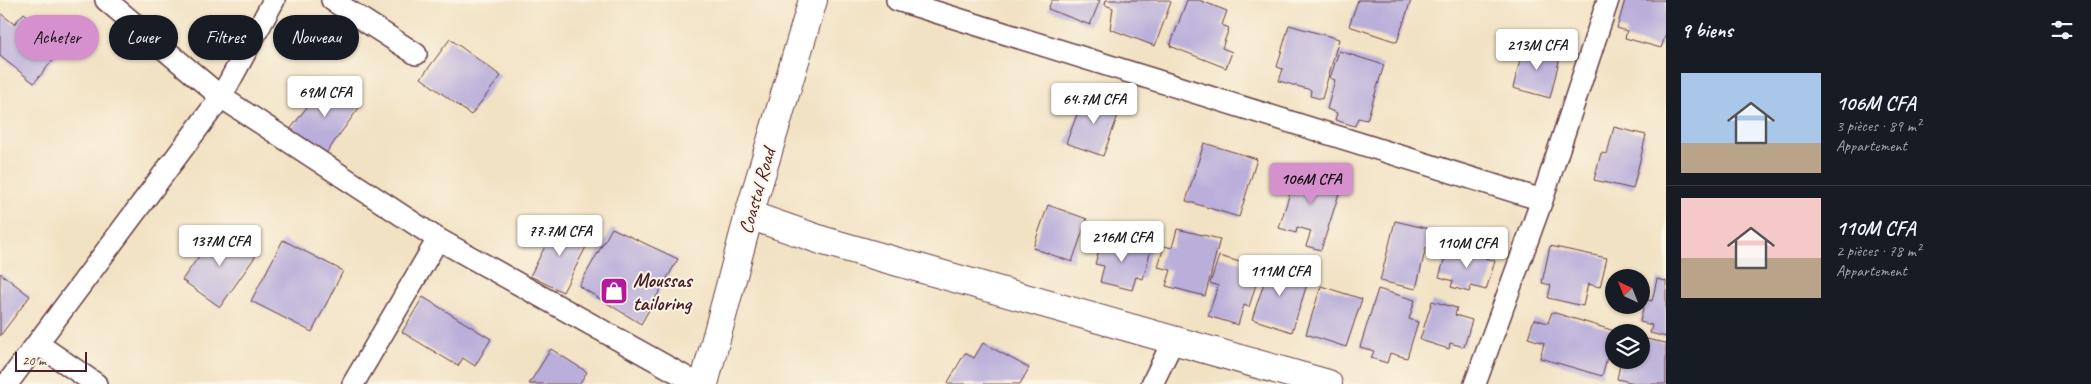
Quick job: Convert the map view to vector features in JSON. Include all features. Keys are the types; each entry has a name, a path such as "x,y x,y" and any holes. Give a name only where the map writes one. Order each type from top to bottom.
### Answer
{"street":[{"path":"106,0 221,97 438,239 698,384"},
{"path":"7,384 221,97 274,0"},
{"path":"332,0 416,54"},
{"name":"Coastal Road","path":"704,384 749,215 813,0"},
{"path":"897,0 1542,200"},
{"path":"1475,384 1542,200 1608,0"},
{"path":"749,215 824,241 1328,384"},
{"path":"353,384 438,239"},
{"path":"1152,384 1174,339"},
{"path":"38,344 96,384"}],"building":[{"path":"1052,0 1100,0 1090,25 1048,9"},
{"path":"1106,0 1167,0 1171,2 1155,46 1110,29 1113,8 1105,5"},
{"path":"1187,0 1199,0 1227,11 1222,25 1229,28 1222,48 1232,52 1226,68 1170,46"},
{"path":"1358,0 1411,0 1397,42 1349,26"},
{"path":"1625,0 1666,0 1666,34 1661,48 1625,38 1627,31 1617,28"},
{"path":"0,13 15,23 15,60 53,60 34,83 0,56"},
{"path":"1289,25 1339,39 1322,99 1310,96 1311,90 1279,81 1283,69 1277,67"},
{"path":"450,39 501,76 471,115 421,78"},
{"path":"1524,44 1561,53 1550,98 1513,88"},
{"path":"1339,51 1384,65 1367,120 1358,118 1355,126 1335,120 1337,113 1327,109 1335,80 1330,78"},
{"path":"327,80 361,105 324,156 289,131"},
{"path":"1085,94 1121,107 1103,156 1066,143"},
{"path":"1614,127 1646,135 1633,189 1594,180 1601,153 1607,154"},
{"path":"1204,143 1257,159 1239,217 1186,201"},
{"path":"1298,167 1343,181 1321,250 1306,246 1311,231 1297,227 1296,233 1279,228"},
{"path":"1048,205 1087,219 1072,262 1033,248"},
{"path":"1395,221 1438,231 1434,249 1426,247 1416,289 1380,281"},
{"path":"557,223 590,239 563,292 530,276"},
{"path":"219,228 257,254 220,307 182,280"},
{"path":"612,228 678,259 641,324 579,286"},
{"path":"1177,229 1220,239 1205,296 1166,286 1171,270 1158,267 1164,246 1172,248"},
{"path":"1103,237 1151,249 1143,279 1136,277 1132,290 1100,282 1104,266 1095,264"},
{"path":"283,240 343,271 312,332 251,301"},
{"path":"1473,245 1488,249 1485,258 1495,261 1486,290 1471,286 1469,292 1451,287 1453,281 1439,277 1448,247 1471,254"},
{"path":"1550,246 1607,258 1600,287 1588,284 1583,306 1548,298 1551,285 1542,283"},
{"path":"1219,256 1261,268 1249,307 1244,305 1238,325 1208,316 1218,286 1210,283"},
{"path":"1272,259 1293,266 1290,275 1308,281 1292,332 1252,319"},
{"path":"0,273 30,296 0,336"},
{"path":"1657,279 1666,281 1666,337 1650,333 1652,325 1640,322 1642,314 1650,314 1650,300 1652,301"},
{"path":"1321,286 1362,299 1346,347 1306,334"},
{"path":"1378,289 1415,300 1409,319 1418,322 1407,358 1390,353 1387,363 1371,358 1374,351 1360,347"},
{"path":"423,297 491,339 475,366 463,358 458,366 402,332"},
{"path":"1432,301 1457,308 1455,315 1472,320 1464,347 1450,343 1449,349 1420,340"},
{"path":"1552,312 1605,328 1605,365 1602,376 1540,358 1544,343 1528,338 1534,319 1548,323"},
{"path":"1650,340 1666,343 1666,384 1640,384 1617,379 1619,369 1650,369"},
{"path":"983,343 1029,368 1020,384 947,384 965,353 974,358"},
{"path":"551,349 587,372 579,384 529,384"}],"place":[{"name":"Moussas tailoring","path":"614,291"}]}
